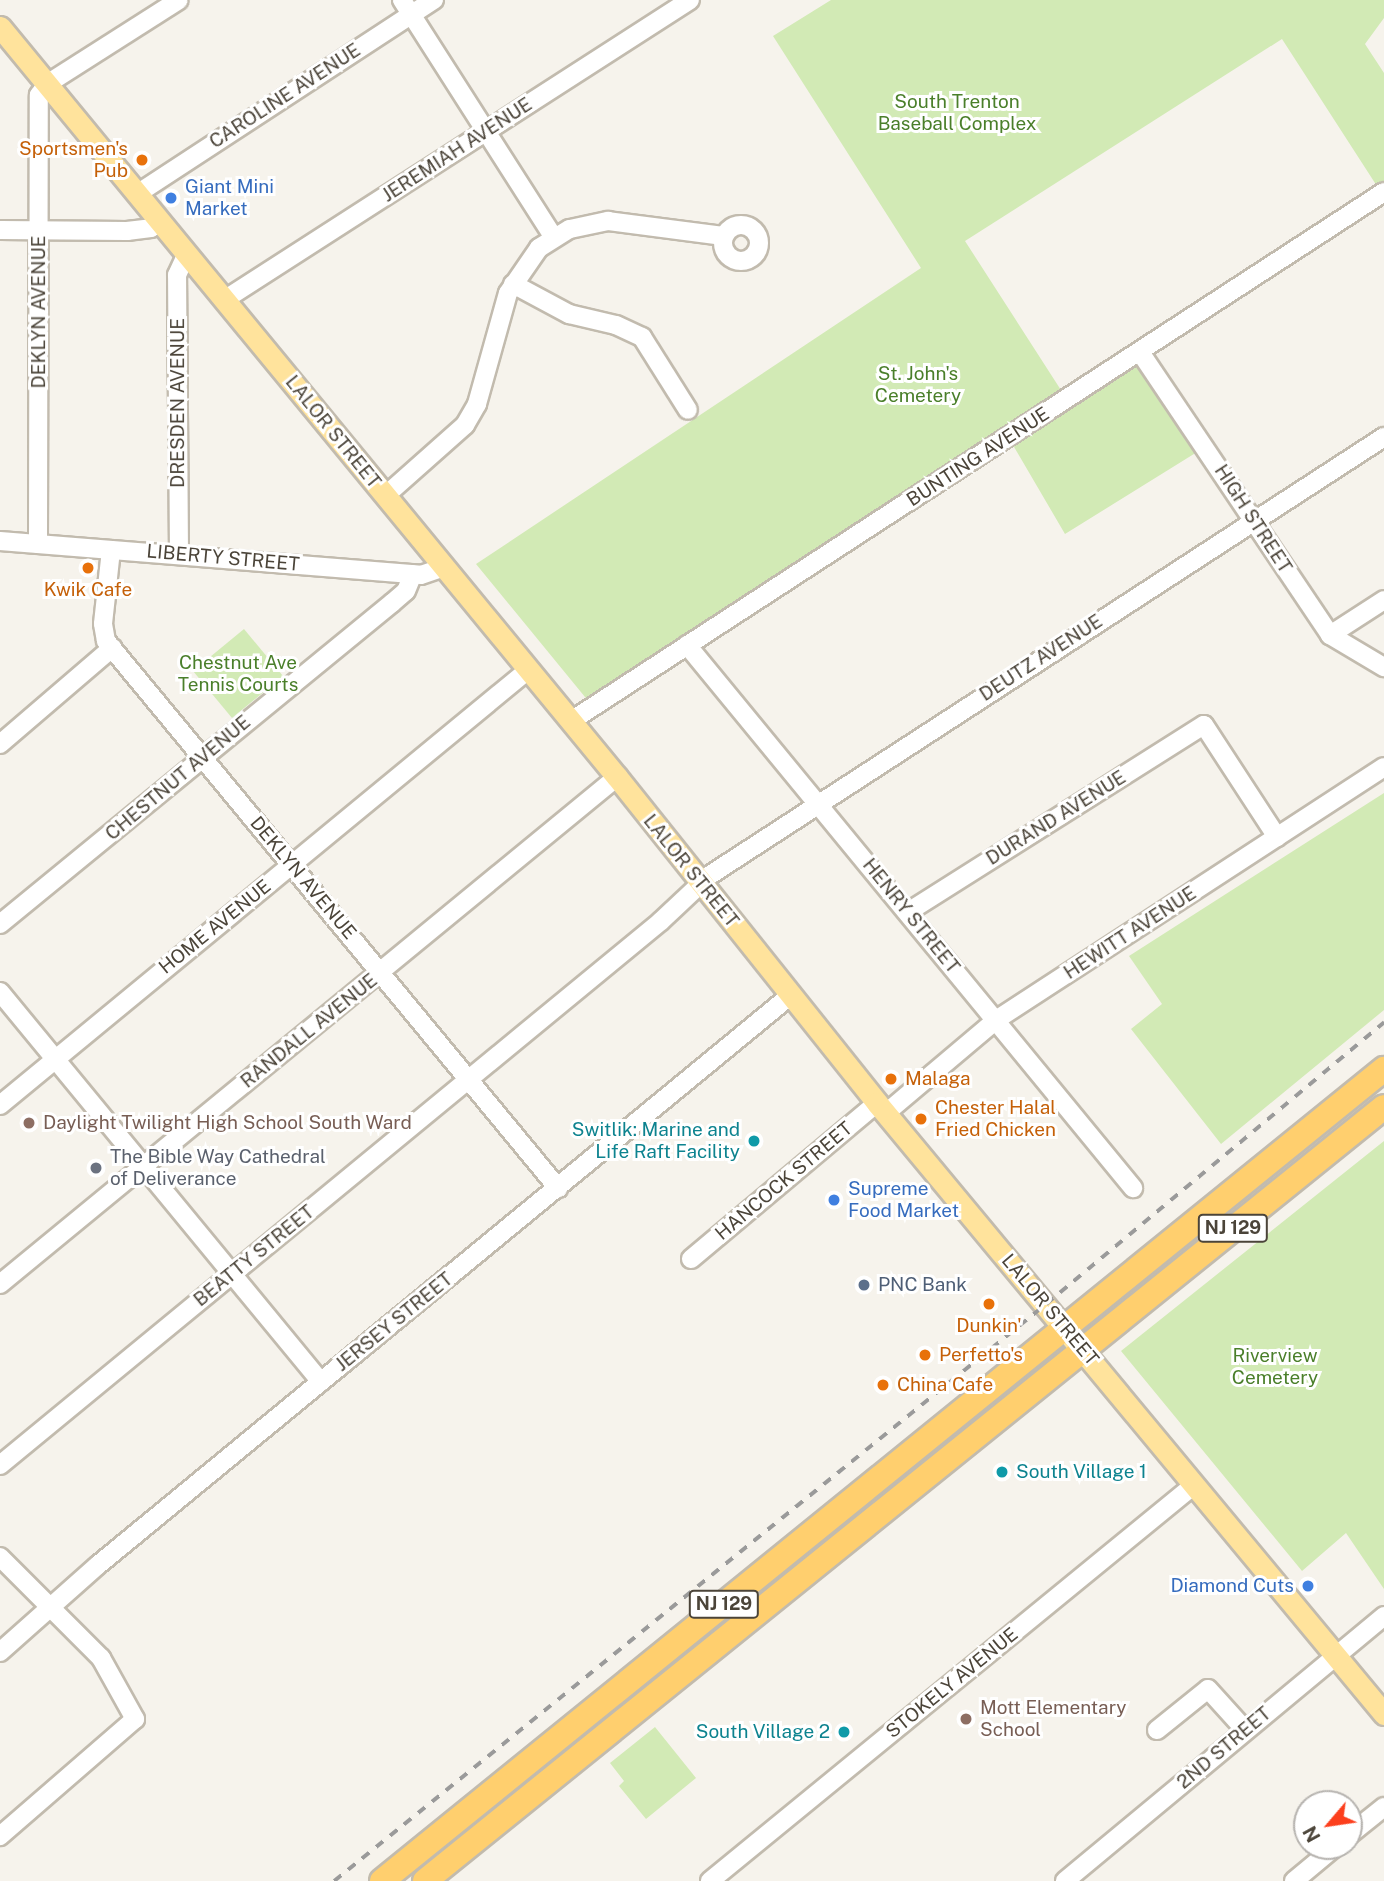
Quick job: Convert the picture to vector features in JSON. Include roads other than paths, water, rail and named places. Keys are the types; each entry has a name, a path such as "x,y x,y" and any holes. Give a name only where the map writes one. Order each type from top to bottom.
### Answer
{"highway":[{"name":"NJ 129","path":"382,1881 1384,1069"},
{"name":"NJ 129","path":"425,1881 1384,1107"}],"main road":[{"name":"LALOR STREET","path":"0,27 617,777 881,1108 1384,1714"}],"street":[{"path":"47,84 179,0"},
{"name":"CAROLINE AVENUE","path":"137,194 406,7 434,0"},
{"name":"JEREMIAH AVENUE","path":"224,300 690,0"},
{"path":"406,7 554,237"},
{"name":"DEKLYN AVENUE","path":"38,544 37,104 47,84"},
{"name":"BUNTING AVENUE","path":"571,721 1384,192"},
{"path":"0,230 141,230 160,221"},
{"path":"385,496 465,425 477,404 513,284 527,261 554,237 608,221 724,236"},
{"name":"DRESDEN AVENUE","path":"179,555 177,275 187,254"},
{"path":"513,284 569,314 616,325 642,337 688,410"},
{"name":"HIGH STREET","path":"1140,352 1330,635 1384,667"},
{"name":"DEUTZ AVENUE","path":"702,885 710,875 1384,437"},
{"name":"LIBERTY STREET","path":"0,541 428,575 444,567"},
{"name":"DEKLYN AVENUE","path":"111,550 103,636 558,1188"},
{"name":"CHESTNUT AVENUE","path":"0,924 392,603 406,591 413,574"},
{"path":"1330,635 1384,600"},
{"name":"HENRY STREET","path":"687,645 1133,1188"},
{"path":"0,744 112,648"},
{"name":"HOME AVENUE","path":"0,1105 528,670"},
{"name":"DURAND AVENUE","path":"908,912 1204,725 1277,837"},
{"name":"HEWITT AVENUE","path":"881,1108 996,1020 1384,767"},
{"name":"RANDALL AVENUE","path":"0,1284 617,777"},
{"name":"BEATTY STREET","path":"0,1465 702,885"},
{"path":"0,992 321,1382"},
{"name":"JERSEY STREET","path":"0,1651 321,1382 791,995"},
{"name":"HANCOCK STREET","path":"691,1259 881,1108"},
{"name":"STOKELY AVENUE","path":"710,1881 1194,1485"},
{"path":"0,1557 101,1658 135,1719 0,1836"},
{"name":"2ND STREET","path":"1065,1881 1384,1616"},
{"path":"1157,1730 1208,1689 1245,1730"},
{"path":"1363,1824 1384,1807"},
{"path":"1294,1881 1319,1860"}],"railway":[{"path":"334,1881 1046,1304 1384,1022"}],"place":[{"name":"Sportsmen's Pub","path":"142,160"},
{"name":"Giant Mini Market","path":"171,198"},
{"name":"Kwik Cafe","path":"88,568"},
{"name":"Malaga","path":"891,1079"},
{"name":"Chester Halal Fried Chicken","path":"921,1119"},
{"name":"Daylight Twilight High School South Ward","path":"29,1123"},
{"name":"Switlik: Marine and Life Raft Facility","path":"754,1141"},
{"name":"The Bible Way Cathedral of Deliverance","path":"96,1168"},
{"name":"Supreme Food Market","path":"834,1200"},
{"name":"PNC Bank","path":"864,1285"},
{"name":"Dunkin'","path":"989,1304"},
{"name":"Perfetto's","path":"925,1355"},
{"name":"China Cafe","path":"883,1385"},
{"name":"South Village 1","path":"1002,1472"},
{"name":"Diamond Cuts","path":"1308,1586"},
{"name":"Mott Elementary School","path":"966,1719"},
{"name":"South Village 2","path":"844,1732"}],"park label":[{"name":"South Trenton Baseball Complex","path":"957,113"},
{"name":"St. John's Cemetery","path":"918,385"},
{"name":"Chestnut Ave Tennis Courts","path":"238,674"},
{"name":"Riverview Cemetery","path":"1275,1367"}]}
